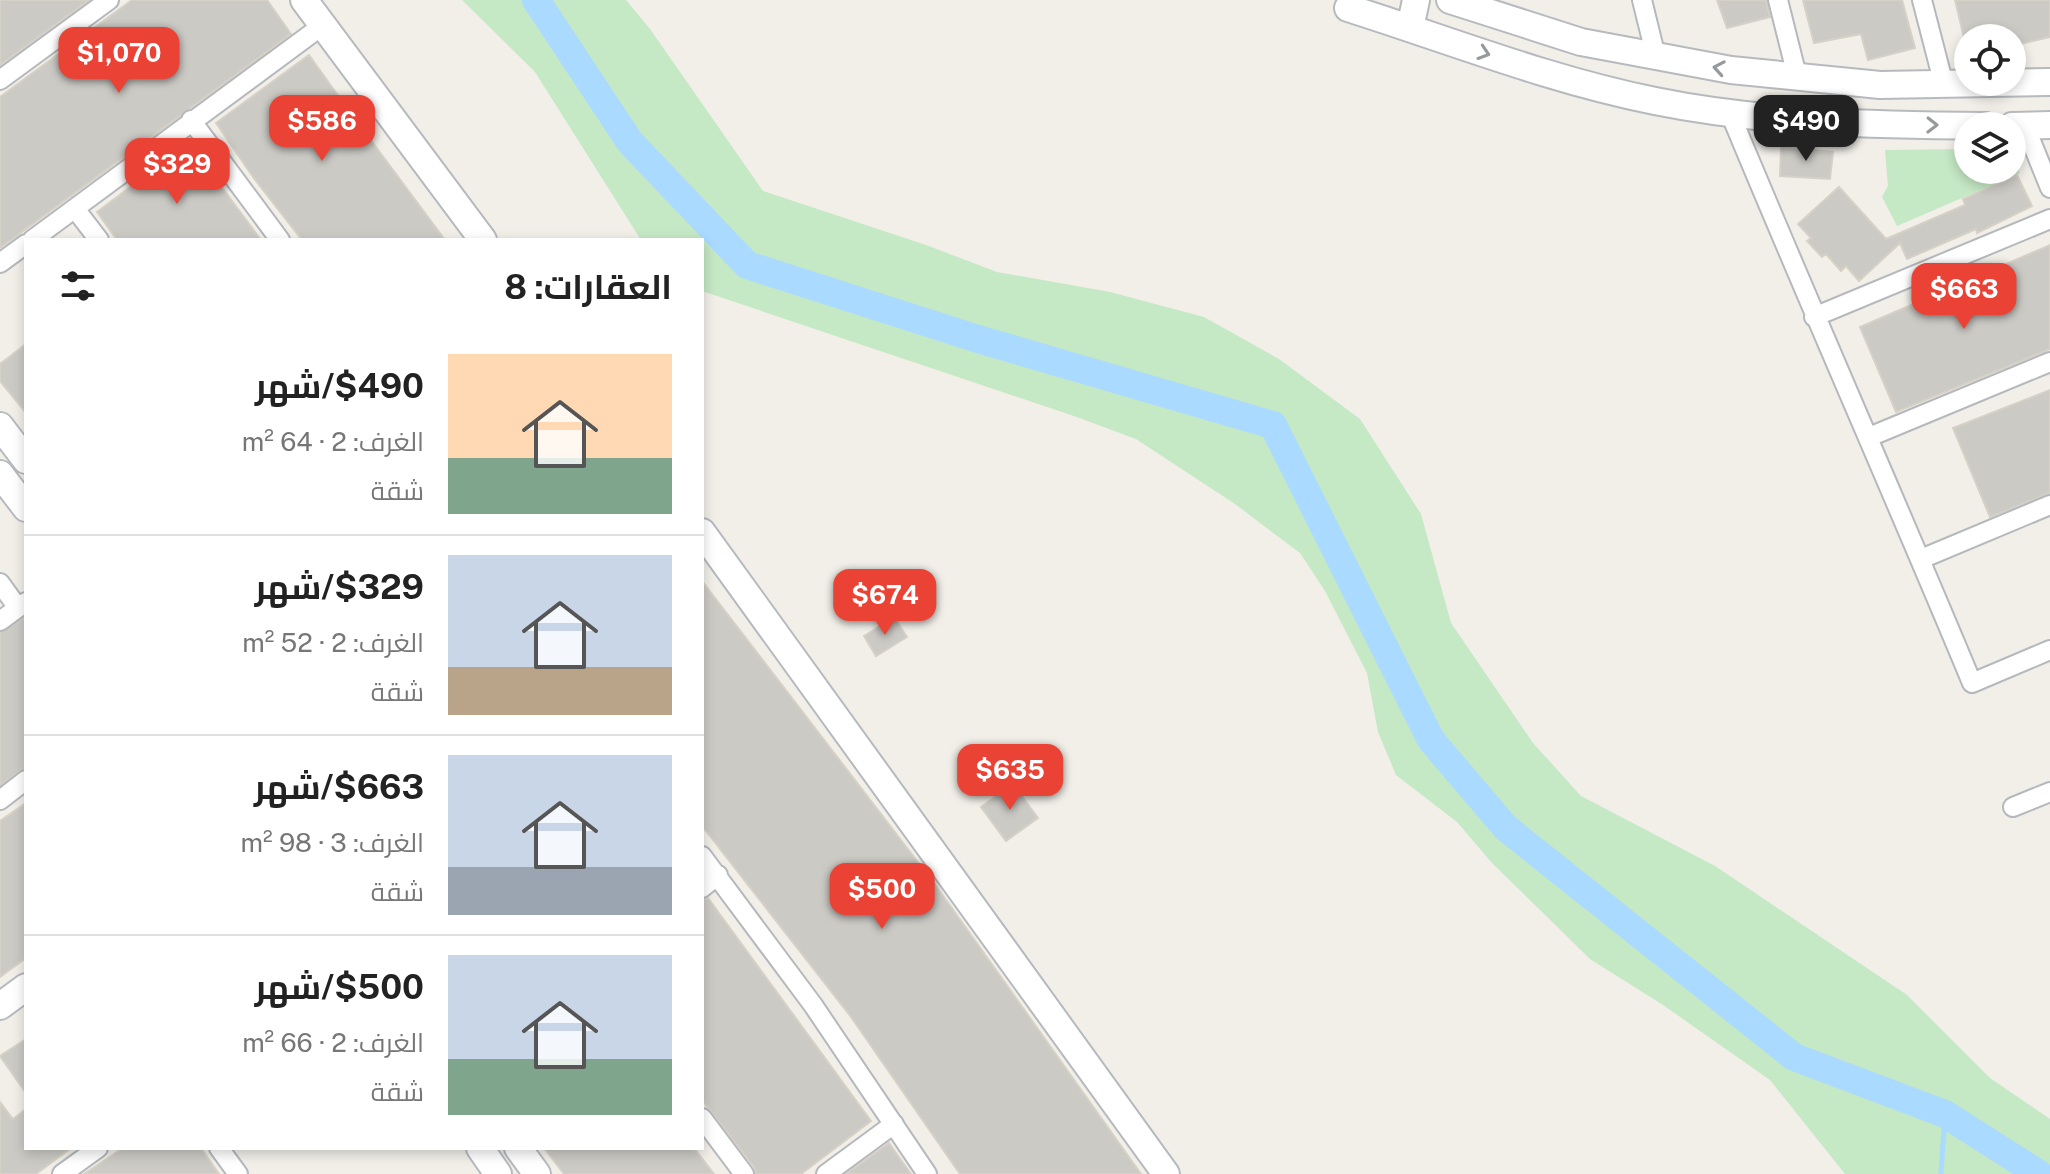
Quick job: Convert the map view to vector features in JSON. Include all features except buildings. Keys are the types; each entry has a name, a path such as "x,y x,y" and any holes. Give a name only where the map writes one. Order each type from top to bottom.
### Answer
{"street":[{"path":"0,80 109,0"},
{"path":"304,0 482,238"},
{"path":"1410,28 1416,0"},
{"path":"1450,0 1509,10 1581,42 1731,70 1880,85 2050,82"},
{"path":"1642,0 1656,57"},
{"path":"1778,0 1797,76"},
{"path":"1922,0 1944,85"},
{"path":"1348,8 1562,78 1654,101 1730,113 1878,125 1954,126"},
{"path":"35,238 323,25"},
{"path":"1878,125 1880,85"},
{"path":"1730,113 1814,317 1869,437 1972,683 2050,650"},
{"path":"191,120 279,238"},
{"path":"2029,126 2050,188"},
{"path":"76,210 97,238"},
{"path":"1814,317 2050,219"},
{"path":"0,263 24,245"},
{"path":"1869,437 2050,362"},
{"path":"0,426 24,457"},
{"path":"0,474 24,505"},
{"path":"1921,559 2050,505"},
{"path":"704,535 1166,1174"},
{"path":"0,583 22,605 0,621"},
{"path":"0,800 24,782"},
{"path":"2013,807 2050,792"},
{"path":"704,858 813,1005 927,1174"},
{"path":"704,886 718,875"},
{"path":"0,1006 24,988"},
{"path":"704,1121 744,1174"},
{"path":"826,1174 894,1124"},
{"path":"62,1174 95,1150"},
{"path":"220,1150 238,1174"},
{"path":"481,1150 498,1174"},
{"path":"519,1150 537,1174"}],"green space":[{"path":"462,0 626,0 650,29 763,191 997,272 1110,292 1204,317 1279,359 1360,419 1421,514 1451,623 1533,743 1581,796 1715,866 1907,995 1990,1078 2050,1119 2050,1174 1845,1174 1770,1080 1663,1005 1590,959 1492,863 1457,822 1396,775 1378,732 1367,673 1325,591 1300,553 1235,504 1136,439 704,292 704,238 640,238 535,72"},
{"path":"1954,149 1954,184 1994,184 1897,226 1882,197 1888,186 1885,150"}],"waterway":[{"path":"536,0 630,142 747,265 978,339 1273,425 1431,740 1506,828 1794,1057 1945,1114 2039,1174"},
{"path":"1941,1174 1945,1114"}]}
